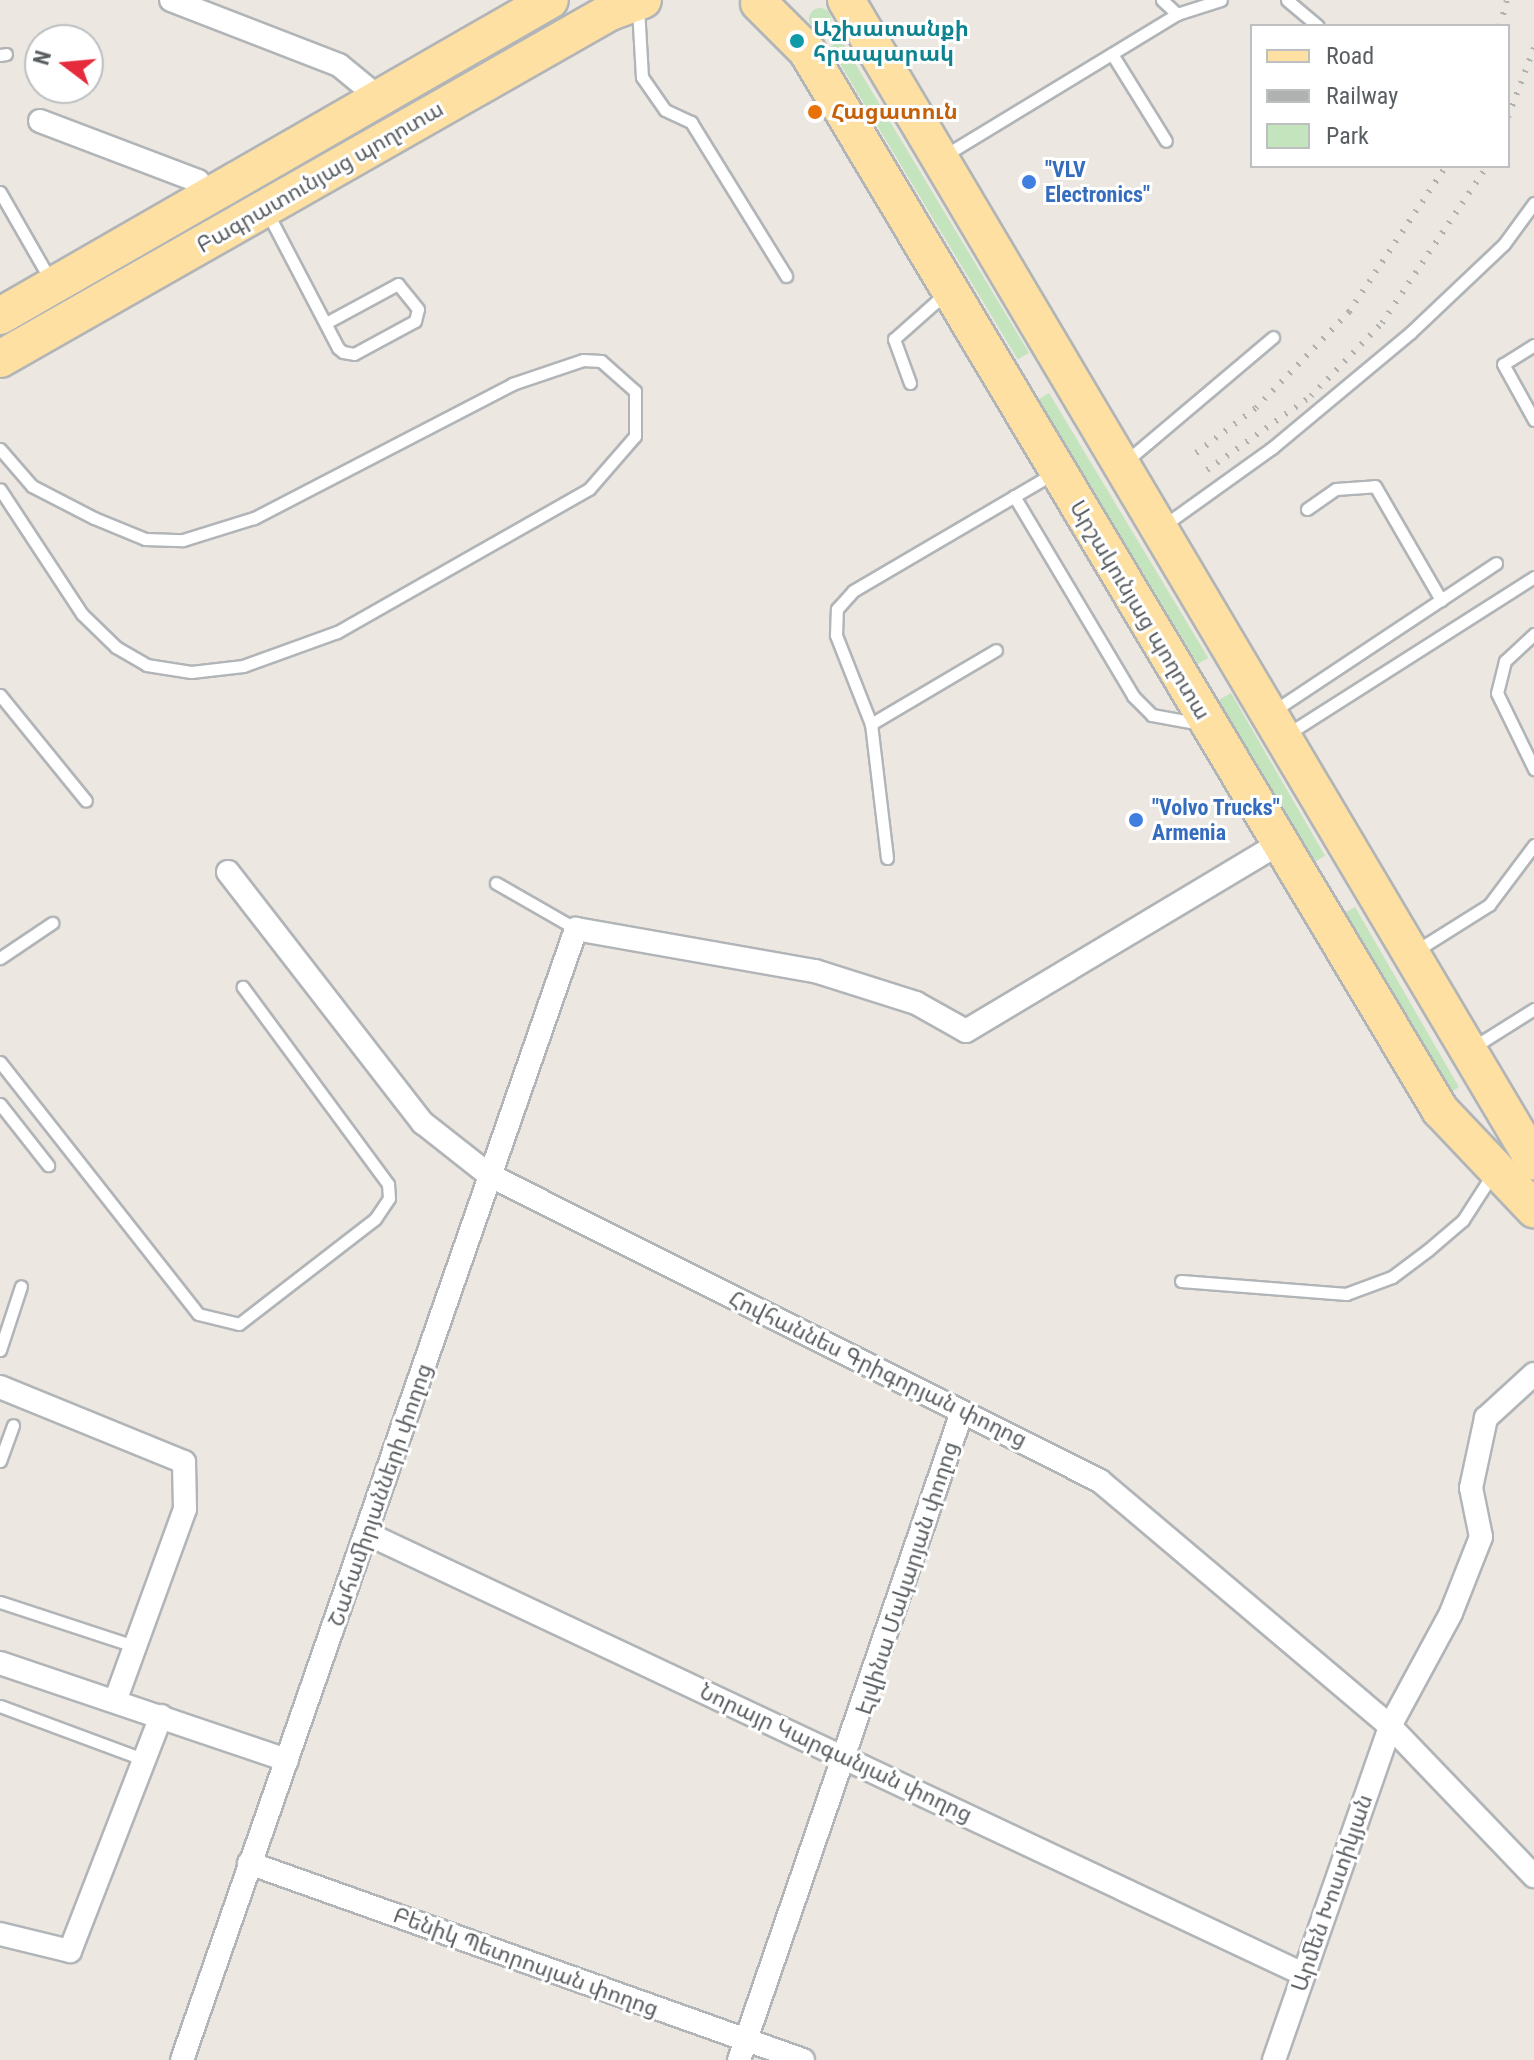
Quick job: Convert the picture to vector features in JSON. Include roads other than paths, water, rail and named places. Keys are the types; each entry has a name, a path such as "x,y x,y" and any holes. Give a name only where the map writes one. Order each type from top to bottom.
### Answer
{"main road":[{"path":"846,0 938,159 1278,724 1484,1087 1534,1161"},
{"name":"Բագրատունյաց պողոտա","path":"0,316 547,1"},
{"name":"Բագրատունյաց պողոտա","path":"0,359 265,208 641,1"},
{"name":"Արշակունյաց պողոտա","path":"756,1 807,51 1440,1110 1534,1209"},
{"path":"1013,398 1030,369 1064,368"},
{"path":"1303,881 1320,891 1340,888 1352,852"},
{"path":"1440,1110 1476,1109 1484,1087"}],"street":[{"path":"171,0 339,65 379,98"},
{"path":"40,121 198,181 206,198"},
{"path":"576,929 815,971 916,1003 966,1031 1280,843"},
{"name":"Հովհաննես Գրիգորյան փողոց","path":"228,872 423,1123 489,1175 1100,1481 1390,1726 1534,1876"},
{"name":"Շահամիրյանների փողոց","path":"182,2060 249,1863 368,1534 576,929"},
{"name":"Արմեն Խոստիկյան","path":"1274,2060 1390,1726 1451,1613 1481,1537 1471,1488 1486,1418 1534,1374"},
{"path":"0,1387 184,1462 185,1509 115,1701"},
{"name":"Էլվինա Մակարյան փողոց","path":"742,2050 847,1758 962,1412"},
{"name":"Նորայր Կարգանյան փողոց","path":"368,1534 1303,1974"},
{"path":"0,1663 287,1760"},
{"path":"0,1934 70,1951 161,1716"},
{"name":"Բենիկ Պետրոսյան փողոց","path":"249,1863 742,2050 803,2060"}],"lane":[{"path":"1162,0 1177,14"},
{"path":"938,159 1177,14 1221,0"},
{"path":"1287,0 1316,24"},
{"path":"641,1 642,77 665,110 691,122 786,276"},
{"path":"1112,54 1166,141"},
{"path":"2,198 53,285"},
{"path":"1159,528 1272,448 1410,333 1534,203"},
{"path":"265,208 326,323 350,355 415,321 418,309 398,284 326,323"},
{"path":"1522,219 1534,226"},
{"path":"910,383 894,339 949,290"},
{"path":"1122,465 1273,337"},
{"path":"1534,345 1503,364 1534,420"},
{"path":"0,449 32,486 81,511 145,539 183,540 254,518 512,384 583,360 601,361 635,391 635,436 589,489 337,632 243,666 191,672 147,665 116,647 82,614 0,489"},
{"path":"887,858 871,724 836,635 837,609 853,591 1057,471"},
{"path":"1307,509 1336,489 1375,486 1441,600"},
{"path":"1014,496 1133,696 1152,715 1210,726"},
{"path":"1278,724 1441,600 1496,563"},
{"path":"1278,724 1534,577"},
{"path":"1534,634 1505,661 1497,693 1534,769"},
{"path":"871,724 996,650"},
{"path":"0,695 86,801"},
{"path":"1409,954 1489,905 1534,845"},
{"path":"496,883 576,929"},
{"path":"0,958 52,923"},
{"path":"0,1062 198,1314 239,1324 375,1219 389,1198 388,1184 243,987"},
{"path":"1464,1051 1534,1009"},
{"path":"0,1104 48,1165"},
{"path":"1181,1281 1346,1294 1392,1277 1428,1250 1463,1220 1495,1171"},
{"path":"0,1350 21,1286"},
{"path":"0,1461 13,1425"},
{"path":"0,1602 134,1646"},
{"path":"0,1706 145,1760"}],"railway":[{"path":"1501,24 1507,0"},
{"path":"1510,112 1534,48"},
{"path":"1196,453 1256,408 1349,312 1445,168"},
{"path":"1207,470 1311,396 1382,323 1486,168"}],"place":[{"name":"Աշխատանքի հրապարակ","path":"797,41"},
{"name":"Հացատուն","path":"815,112"},
{"name":"\"VLV Electronics\"","path":"1029,182"},
{"name":"\"Volvo Trucks\" Armenia","path":"1136,820"}]}
